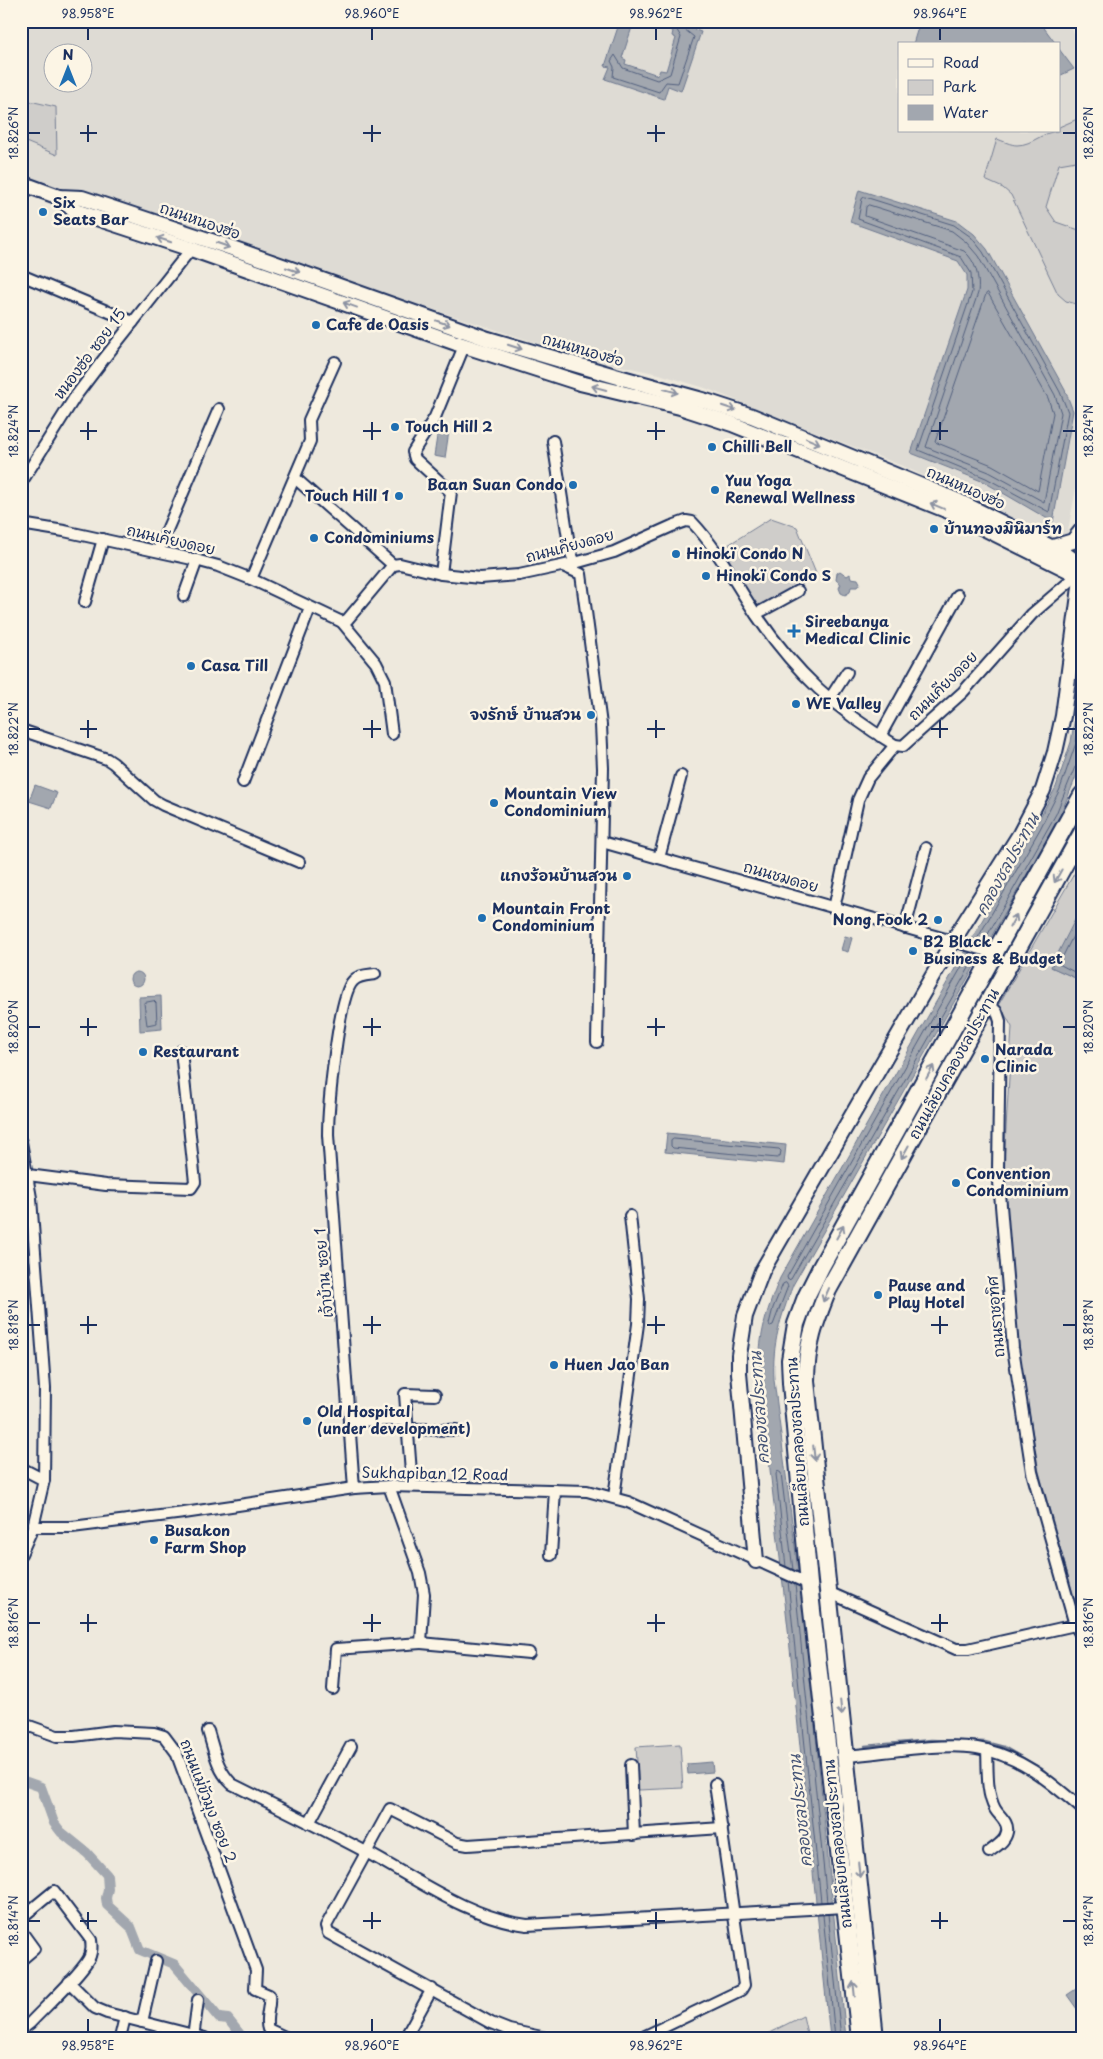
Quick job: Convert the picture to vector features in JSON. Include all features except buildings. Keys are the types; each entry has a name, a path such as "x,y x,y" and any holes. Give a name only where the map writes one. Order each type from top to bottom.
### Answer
{"main road":[{"name":"ถนนเลียบคลองชลประทาน","path":"860,2038 809,1584 791,1383 790,1360 796,1324 806,1296 821,1267 1082,795"},
{"name":"ถนนเลียบคลองชลประทาน","path":"875,2038 847,1756 806,1381 806,1359 816,1320 828,1290 1082,834"},
{"path":"972,994 988,1003"},
{"path":"808,1557 812,1575 819,1580 824,1575 824,1557"},
{"path":"817,1655 826,1636 823,1602 827,1602 829,1599"}],"street":[{"name":"ถนนหนองฮ่อ","path":"21,183 59,197 82,198 248,254 580,383 680,407 747,429 953,513 1070,571 1082,571"},
{"name":"ถนนหนองฮ่อ","path":"59,197 75,211 472,341 551,358 706,401 752,416 958,502 1053,548 1075,561 1082,571"},
{"name":"หนองฮ่อ ซอย 15","path":"21,483 75,397 192,249"},
{"path":"243,267 248,254"},
{"path":"21,275 133,322"},
{"path":"441,574 451,492 415,459 414,452 435,417 472,341"},
{"path":"251,579 310,441 312,412 335,362"},
{"path":"158,551 219,409"},
{"path":"747,429 752,416"},
{"path":"553,441 570,551 575,563"},
{"path":"295,478 393,565 347,620 342,622 376,663 385,681 392,734"},
{"name":"ถนนเคียงดอย","path":"393,565 400,564 441,574 497,578 519,575 575,563 614,552 686,521 692,522 699,529 756,614 788,657 829,700 895,746 902,746 963,692 1032,614 1082,571"},
{"name":"ถนนเคียงดอย","path":"21,524 103,539 197,560 251,579 342,622"},
{"path":"1053,548 1073,541 1082,530"},
{"path":"85,602 103,539"},
{"path":"184,596 197,560"},
{"path":"562,565 581,574 600,725 602,842 596,1042"},
{"path":"760,1562 739,1373 741,1337 750,1300 762,1271 953,942 1020,834 1043,790 1055,752 1063,716 1082,571"},
{"path":"756,614 798,591"},
{"path":"880,736 958,595"},
{"path":"243,782 310,608"},
{"path":"829,700 847,672"},
{"path":"21,730 107,759 154,800 163,805 299,862"},
{"path":"834,908 858,800 868,778 895,746"},
{"path":"658,858 680,776"},
{"name":"ถนนชมดอย","path":"602,842 995,953"},
{"path":"905,928 926,848"},
{"name":"เจ้าบ้าน ซอย 1","path":"354,1488 328,1135 328,1110 335,1055 344,1006 350,987 353,981 358,978 375,974"},
{"name":"ถนนราชอุทิศ","path":"988,1003 997,1012 1000,1021 998,1170 1013,1348 1032,1472 1075,1625 1082,1637"},
{"path":"28,1175 106,1185 191,1188 195,1182 181,1051"},
{"path":"21,1142 28,1175 44,1361 44,1480 33,1527 23,1548"},
{"path":"614,1497 638,1324 639,1299 630,1216"},
{"path":"412,1486 405,1394 435,1395"},
{"path":"349,1421 407,1424 456,1430"},
{"path":"21,1468 44,1480"},
{"path":"389,1486 420,1574 424,1594 421,1644"},
{"name":"Sukhapiban 12 Road","path":"33,1527 72,1526 184,1513 354,1488 412,1486 587,1491 628,1502 809,1584"},
{"path":"551,1555 555,1490"},
{"path":"829,1599 956,1649 968,1649 1075,1625"},
{"path":"333,1689 336,1649 421,1644 529,1652"},
{"name":"ถนนแม่ขัวมุง ซอย 2","path":"21,1723 57,1736 74,1736 113,1731 154,1733 164,1736 176,1752 256,1970 255,1989 270,1995 271,2003 266,2022 268,2029 287,2038"},
{"path":"208,1731 220,1768 229,1780 470,1908 505,1922 527,1925 846,1907"},
{"path":"309,1823 351,1746"},
{"path":"847,1756 944,1747 987,1750 1008,1757 1032,1769 1056,1786 1082,1809"},
{"path":"987,1750 989,1790 994,1808 1005,1822 1007,1830 1002,1842 989,1852"},
{"path":"631,1765 634,1835"},
{"path":"641,2038 741,1990 744,1986 715,1784"},
{"path":"546,2038 509,2030 491,2022 328,1933 326,1926 390,1809 457,1843 468,1845 722,1828"},
{"path":"21,1918 54,1892 91,1940 92,1949 90,1958 69,1982 21,2030"},
{"path":"21,1931 34,1949 21,1960"},
{"path":"142,2022 156,1962"},
{"path":"69,1982 95,2008 125,2018 205,2038"},
{"path":"405,2038 432,1989"},
{"path":"193,2036 198,2000"},
{"path":"120,2038 125,2018"}],"shaded area":[{"path":"21,21 1065,21 1082,43 1082,457 1067,536 1056,539 905,467 705,388 659,374 583,358 21,175"}],"green space":[{"path":"21,99 56,107 57,155 21,140"},
{"path":"1082,117 1082,160 1059,164 1046,207 1056,222 1082,231 1082,298 1076,304 1066,301 1058,294 1011,195 1003,188 985,180 997,139 1017,145 1023,144 1048,133 1060,132 1060,127"},
{"path":"771,518 797,527 817,576 758,609 720,550"},
{"path":"1082,860 1082,911 1051,967 1082,981 1082,1626 1039,1472 1017,1341 1003,1179 1012,1027 999,1004"},
{"path":"680,1744 683,1788 639,1790 636,1747"},
{"path":"803,2016 808,2038 759,2038"}],"water":[{"path":"620,21 639,21 638,24 633,24 622,58 626,60 625,64 658,75 660,70 666,71 676,38 672,36 673,31 642,21 690,21 688,27 701,32 681,91 668,86 664,99 605,79 610,67 605,66"},
{"path":"920,21 1039,21 1055,42 914,42"},
{"path":"1060,50 1074,69 1060,76"},
{"path":"859,190 957,221 974,234 987,249 1065,390 1073,411 1053,522 984,482 911,453 967,290 967,275 958,261 850,222"},
{"path":"438,430 449,431 445,458 434,456"},
{"path":"840,571 847,576 850,574 851,578 858,579 860,583 857,587 851,587 850,592 845,595 841,593 839,588 841,584 836,580 837,573"},
{"path":"1082,671 1082,762 1060,816 793,1285 776,1342 774,1380 805,1626 846,2038 830,2038 788,1629 760,1381 759,1367 763,1328 780,1278 1056,787 1071,742"},
{"path":"35,785 57,793 51,808 29,801"},
{"path":"1080,910 1082,911 1082,981 1051,967"},
{"path":"845,936 852,938 848,952 841,950"},
{"path":"137,972 142,974 144,979 142,984 137,986 132,984 130,979 132,974"},
{"path":"161,996 162,1029 140,1031 139,997"},
{"path":"667,1133 786,1145 784,1164 665,1152"},
{"path":"712,1762 713,1772 688,1774 687,1764"},
{"path":"1079,1987 1082,1991 1082,2016 1067,1995"}],"waterway":[{"path":"21,1723 25,1731 21,1739"},
{"path":"865,1746 931,1740 985,1742 1004,1747 1042,1769 1082,1802"},
{"path":"21,1780 41,1787 54,1823 61,1832 87,1853 107,1875 107,1905 131,1927 140,1950 174,1964 219,2018 228,2019 243,2038"}],"place":[{"name":"Six Seats Bar","path":"43,212"},
{"name":"Cafe de Oasis","path":"316,325"},
{"name":"Touch Hill 2","path":"395,427"},
{"name":"Chilli Bell","path":"712,447"},
{"name":"Baan Suan Condo","path":"573,485"},
{"name":"Yuu Yoga Renewal Wellness","path":"715,490"},
{"name":"Touch Hill 1","path":"399,496"},
{"name":"บ้านทองมินิมาร์ท","path":"934,529"},
{"name":"Condominiums","path":"314,538"},
{"name":"Hinokï Condo N","path":"676,554"},
{"name":"Hinokï Condo S","path":"706,576"},
{"name":"Sireebanya Medical Clinic","path":"794,631"},
{"name":"Casa Till","path":"191,666"},
{"name":"WE Valley","path":"796,704"},
{"name":"จงรักษ์ บ้านสวน","path":"591,715"},
{"name":"Mountain View Condominium","path":"494,803"},
{"name":"แกงร้อนบ้านสวน","path":"627,876"},
{"name":"Mountain Front Condominium","path":"482,918"},
{"name":"Nong Fook 2","path":"938,920"},
{"name":"B2 Black - Business & Budget","path":"913,951"},
{"name":"Restaurant","path":"143,1052"},
{"name":"Narada Clinic","path":"985,1059"},
{"name":"Convention Condominium","path":"956,1183"},
{"name":"Pause and Play Hotel","path":"878,1295"},
{"name":"Huen Jao Ban","path":"554,1365"},
{"name":"Old Hospital (under development)","path":"307,1421"},
{"name":"Busakon Farm Shop","path":"154,1540"}],"water label":[{"name":"คลองชลประทาน","path":"1007,864"},
{"name":"คลองชลประทาน","path":"759,1408"},
{"name":"คลองชลประทาน","path":"800,1811"}]}
